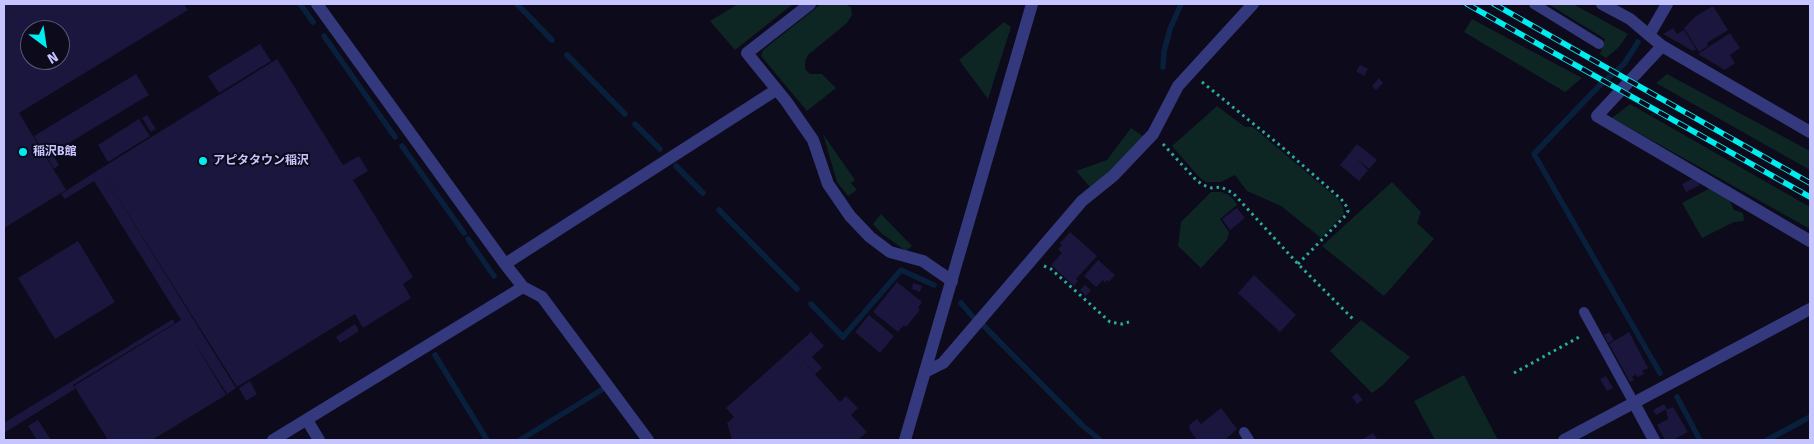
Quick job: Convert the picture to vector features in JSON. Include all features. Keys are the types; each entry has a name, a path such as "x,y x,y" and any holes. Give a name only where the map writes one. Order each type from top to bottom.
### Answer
{"street":[{"path":"317,4 523,288 542,297 648,440"},
{"path":"810,4 747,53 813,140 828,184 850,216 870,237 890,252 923,261 952,281"},
{"path":"905,440 1032,4"},
{"path":"925,372 944,362 1082,201 1113,176 1153,134 1178,86 1253,4"},
{"path":"1602,4 1630,19 1662,46 1810,132"},
{"path":"1649,35 1667,4"},
{"path":"1662,46 1597,116 1810,241"},
{"path":"505,264 776,90"},
{"path":"273,440 523,288"},
{"path":"1564,440 1810,309"},
{"path":"1634,403 1654,440"},
{"path":"307,420 319,440"}],"lane":[{"path":"1534,4 1599,44"},
{"path":"1584,312 1634,403"}],"path":[{"path":"1190,73 1282,147 1341,199 1347,207 1346,215 1298,264"},
{"path":"1153,134 1196,180 1212,188 1221,187 1233,192 1298,264 1354,319"},
{"path":"1029,262 1041,264 1051,269 1110,322 1122,324 1130,322"},
{"path":"1514,373 1594,330"}],"green space":[{"path":"738,4 793,4 735,50 710,21"},
{"path":"821,4 844,4 851,7 852,15 847,23 808,55 805,61 805,69 810,74 822,74 836,88 807,111 761,56 763,50"},
{"path":"1548,4 1573,4 1628,34 1619,47 1606,58 1600,54 1605,39"},
{"path":"1472,19 1582,78 1565,92 1464,32"},
{"path":"1004,22 1011,27 988,99 959,60"},
{"path":"1667,74 1810,151 1810,170 1656,83"},
{"path":"1630,104 1810,207 1810,229 1612,118"},
{"path":"1217,106 1245,127 1253,127 1338,199 1343,207 1344,214 1321,238 1281,206 1247,191 1235,175 1221,182 1206,182 1199,177 1172,146"},
{"path":"1131,128 1144,137 1115,168 1090,187 1076,171 1107,160"},
{"path":"823,134 855,180 851,183 857,190 848,196 837,182"},
{"path":"1392,182 1421,212 1417,223 1434,239 1384,296 1322,246"},
{"path":"1712,187 1728,197 1734,210 1743,213 1744,221 1734,222 1702,238 1682,203"},
{"path":"1211,192 1222,192 1229,195 1237,205 1220,219 1229,232 1227,240 1201,268 1178,246 1181,222"},
{"path":"881,214 912,246 906,251 881,233 873,224"},
{"path":"1361,320 1410,357 1383,385 1372,393 1330,351"},
{"path":"1464,375 1498,440 1435,440 1414,401"}],"building":[{"path":"4,4 184,4 188,10 19,113 66,190 4,228"},
{"path":"1713,6 1728,30 1707,43 1708,46 1699,52 1684,28 1696,16"},
{"path":"1673,28 1677,34 1684,30 1696,49 1693,51 1663,34"},
{"path":"1730,33 1740,48 1730,55 1735,63 1725,70 1698,54"},
{"path":"260,44 271,61 219,93 208,76"},
{"path":"277,59 343,165 359,156 368,171 353,180 413,277 403,284 411,298 363,328 355,314 237,387 100,169"},
{"path":"1360,65 1368,69 1364,76 1356,71"},
{"path":"136,74 149,95 52,153 59,165 54,169 34,136"},
{"path":"1379,78 1383,83 1376,90 1372,86"},
{"path":"147,115 156,129 151,132 142,118"},
{"path":"139,119 150,136 108,162 98,145"},
{"path":"1357,144 1377,160 1369,169 1356,158 1368,170 1359,181 1340,165"},
{"path":"100,169 236,388 227,394 193,340 226,395 152,440 108,440 74,386 181,320 94,181 65,199 61,194"},
{"path":"1696,177 1700,185 1686,192 1682,184"},
{"path":"1237,208 1245,218 1230,230 1222,219"},
{"path":"1070,232 1097,256 1076,279 1078,281 1074,286 1051,265 1062,253 1058,249 1062,245 1060,243"},
{"path":"78,241 115,302 55,339 18,278"},
{"path":"1098,260 1115,275 1109,282 1107,280 1105,283 1103,280 1096,287 1084,276"},
{"path":"1254,275 1296,315 1280,332 1238,293"},
{"path":"897,282 922,302 918,308 920,310 906,327 904,325 898,332 873,312"},
{"path":"913,283 922,286 920,292 912,289"},
{"path":"1085,285 1091,290 1086,296 1080,290"},
{"path":"869,315 894,336 880,353 855,332"},
{"path":"173,319 175,323 73,385 75,389 4,433 4,423"},
{"path":"355,324 359,331 340,343 336,337"},
{"path":"811,332 824,346 812,357 822,368 815,374 792,349"},
{"path":"1609,332 1614,340 1608,343 1604,335"},
{"path":"1629,332 1648,368 1642,371 1644,374 1637,377 1636,374 1632,377 1634,380 1630,382 1609,344"},
{"path":"792,349 840,402 846,396 858,408 851,415 867,432 858,440 732,440 727,423 734,417 726,408"},
{"path":"1606,376 1613,388 1607,391 1600,379"},
{"path":"250,381 257,394 246,401 239,388"},
{"path":"1357,393 1363,400 1357,404 1352,397"},
{"path":"1664,404 1667,409 1656,415 1653,410"},
{"path":"1673,407 1688,432 1673,440 1665,440 1657,425 1668,419 1666,410"},
{"path":"1221,408 1237,429 1225,440 1197,440 1189,429 1189,425 1197,419 1201,424"},
{"path":"38,420 51,440 37,440 28,426"},
{"path":"1373,433 1378,440 1361,440"}],"waterway":[{"path":"300,4 313,22"},
{"path":"517,4 552,40"},
{"path":"1163,67 1164,52 1170,29 1181,4"},
{"path":"324,36 395,137"},
{"path":"1638,42 1624,64 1598,87 1534,154 1660,373"},
{"path":"567,55 625,114"},
{"path":"635,124 660,149"},
{"path":"402,146 464,233"},
{"path":"676,166 703,193"},
{"path":"719,210 797,289"},
{"path":"468,239 494,276"},
{"path":"811,304 843,337 901,270 934,285"},
{"path":"961,303 974,318"},
{"path":"983,325 1082,425 1100,440"},
{"path":"435,355 487,440"},
{"path":"520,440 603,389"},
{"path":"1677,397 1700,440"},
{"path":"1767,440 1810,417"}],"railway":[{"path":"1467,4 1810,197"},
{"path":"1494,4 1810,183"}],"place":[{"name":"稲沢B館","path":"23,152"},
{"name":"アピタタウン稲沢","path":"203,161"}]}
